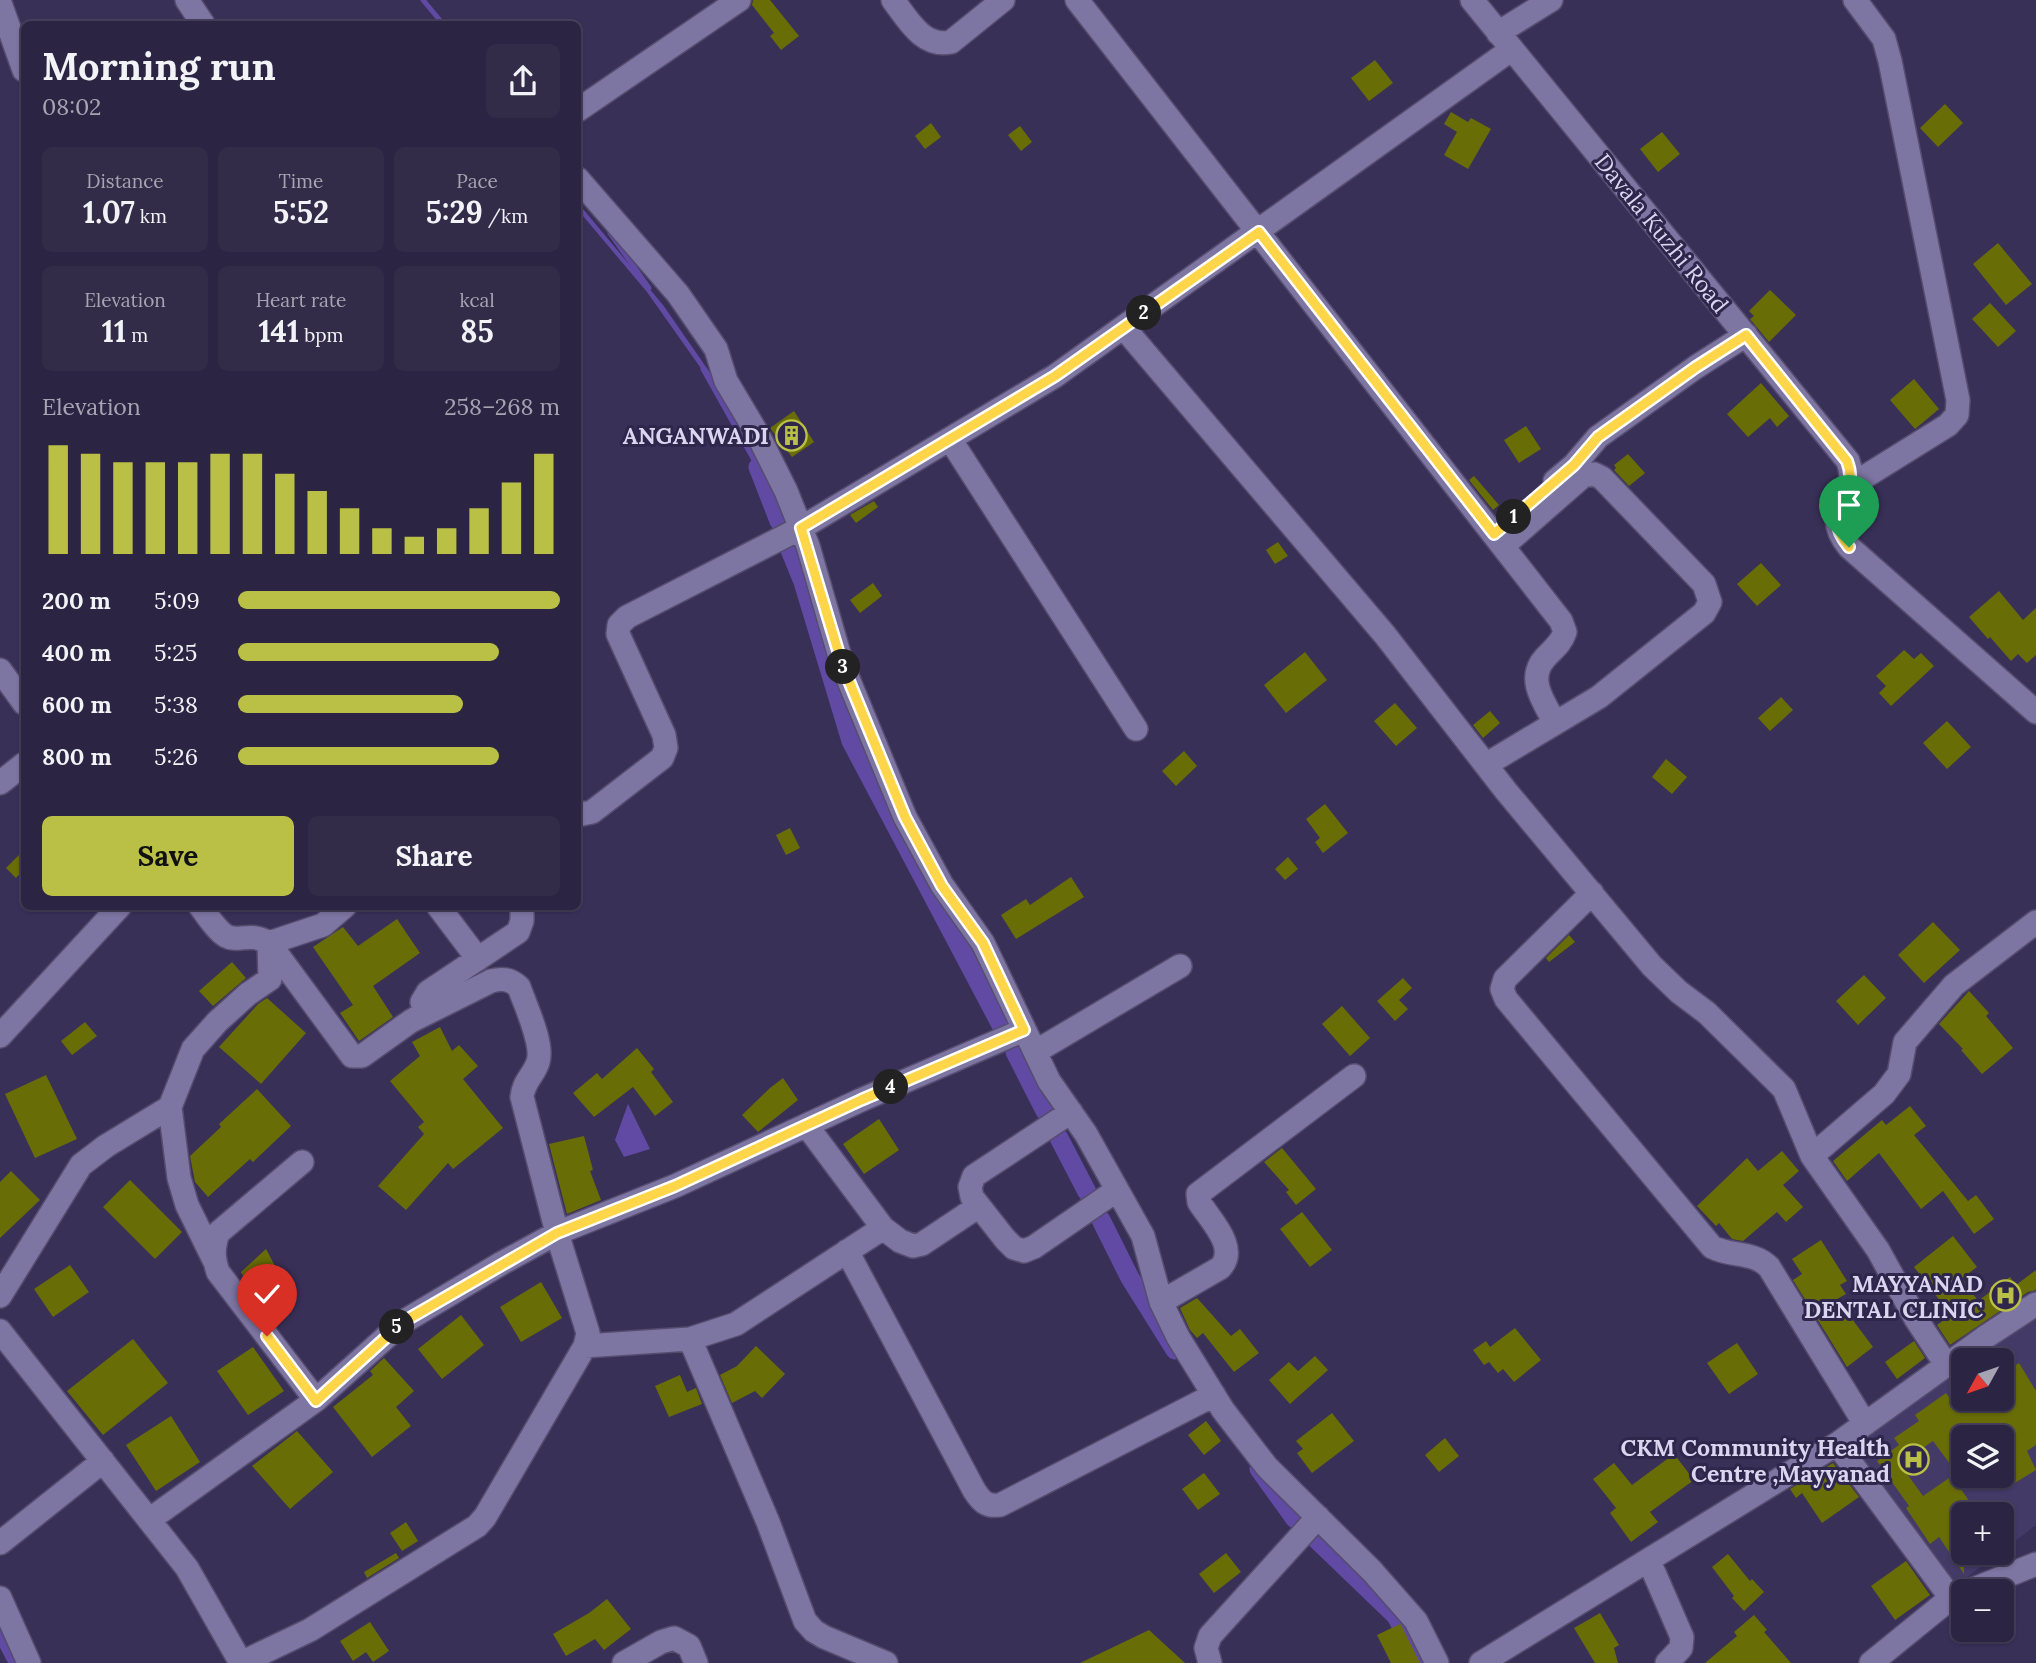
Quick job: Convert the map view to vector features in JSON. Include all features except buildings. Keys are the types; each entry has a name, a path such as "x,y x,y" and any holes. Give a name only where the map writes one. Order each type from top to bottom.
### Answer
{"street":[{"path":"187,0 200,21"},
{"path":"581,108 739,0"},
{"path":"892,0 929,42 941,44 951,42 1003,0"},
{"path":"1077,0 1561,621 1565,632 1562,642 1536,669 1535,681 1555,723"},
{"name":"Davala Kuzhi Road","path":"1472,0 1847,461 1852,472 1850,486"},
{"path":"581,814 593,812 662,758 666,748 664,735 618,634 619,625 636,611 801,528 1055,376 1259,232 1505,41 1551,0"},
{"path":"1855,0 1884,39 1891,61 1958,400 1957,415 1948,425 1850,486 1836,521 1839,535 1849,547 2036,712"},
{"path":"0,3 21,62"},
{"path":"581,182 678,294 716,349 726,381 757,433 801,528 842,664 905,817 942,886 983,943 1049,1081 1086,1133 1143,1236 1161,1302 1178,1337 1214,1395 1267,1467 1372,1571 1416,1620 1437,1663"},
{"path":"1124,328 1385,635 1506,791 1653,966 1679,992 1707,1013 1784,1088 1812,1156 1878,1250 1916,1320 1947,1366"},
{"path":"1499,540 1598,437 1746,335"},
{"path":"950,439 1136,729"},
{"path":"1487,764 1599,697 1704,613 1710,602 1704,584 1602,478 1594,474 1583,476 1499,540"},
{"path":"0,670 21,699"},
{"path":"0,783 21,766"},
{"path":"1592,893 1506,979 1502,989 1506,999 1712,1247 1723,1253 1761,1259 1769,1267 1865,1424"},
{"path":"0,1036 116,910"},
{"path":"203,910 225,935 234,938 258,936 269,943 352,1056 362,1056 425,1013 422,1002 428,992 518,932 522,910"},
{"path":"269,943 323,925 340,910"},
{"path":"441,910 478,959"},
{"path":"1812,1156 1884,1094 1899,1074 1905,1042 1954,985 2036,922"},
{"path":"269,943 270,979 217,1021 193,1049 170,1107 179,1178 187,1205 218,1272 316,1401"},
{"path":"1035,1052 1180,967"},
{"path":"0,1331 187,1568 241,1663 310,1630 477,1526 485,1517 585,1346 587,1333 557,1233 522,1097 523,1086 537,1066 540,1049 519,986 512,980 501,978 491,981 411,1021"},
{"path":"149,1520 316,1401 403,1322 557,1233 675,1186 861,1100 1024,1030"},
{"path":"1161,1302 1220,1268 1227,1261 1228,1249 1199,1202 1198,1194 1354,1076"},
{"path":"0,1296 81,1166 106,1146 170,1107"},
{"path":"1071,1112 974,1176 970,1187 972,1196 1014,1248 1024,1251 1034,1247 1117,1190"},
{"path":"807,1126 883,1228 901,1241 913,1246 922,1244 979,1206"},
{"path":"214,1260 213,1248 218,1233 302,1162"},
{"path":"585,1346 690,1339 736,1324 883,1228"},
{"path":"847,1251 974,1490 981,1501 990,1506 1000,1505 1214,1395"},
{"path":"1481,1663 1837,1444 1984,1338 2036,1304"},
{"path":"690,1339 768,1522 805,1621 824,1637 886,1663"},
{"path":"1837,1444 1951,1582"},
{"path":"0,1544 103,1461"},
{"path":"1210,1663 1206,1648 1210,1636 1318,1517"},
{"path":"1649,1561 1682,1637 1681,1648 1667,1663"},
{"path":"1998,1579 2036,1564"},
{"path":"0,1598 29,1663"},
{"path":"1871,1663 1951,1602"},
{"path":"624,1663 661,1642 674,1638 689,1646 696,1663"}],"shaded area":[{"path":"581,207 663,305 731,403 741,425 647,292 581,214"},
{"path":"628,1104 650,1149 624,1157 615,1140"},
{"name":"CKM Community Health Centre ,Mayyanad","path":"2036,1315 2036,1525 2014,1542 2014,1502 1951,1502 1951,1565 1983,1565 1965,1579 1952,1579 1850,1445 1951,1374 1951,1411 2014,1411 2014,1348 1990,1348"}],"waterway":[{"path":"423,0 440,21"},
{"path":"610,233 649,288"},
{"path":"703,369 758,467"},
{"path":"758,467 779,521"},
{"path":"790,550 803,582 851,741 1001,1025"},
{"path":"1015,1052 1045,1111"},
{"path":"1059,1138 1087,1192"},
{"path":"1101,1220 1130,1278 1175,1350"},
{"path":"1259,1469 1295,1519"},
{"path":"1317,1540 1396,1616 1421,1663"},
{"path":"0,1627 15,1656"}],"place":[{"name":"ANGANWADI","path":"792,435"},
{"name":"MAYYANAD DENTAL CLINIC","path":"2006,1296"},
{"name":"CKM Community Health Centre ,Mayyanad","path":"1913,1460"}],"route":[{"path":"267,1336 316,1401 373,1346 403,1322 447,1294 557,1233 675,1186 861,1100 1024,1030 983,943 942,886 905,817 842,664 801,528 1055,376 1259,232 1494,534 1574,465 1598,437 1746,335 1847,461 1852,472 1850,486 1836,521 1839,535 1849,547"}]}
